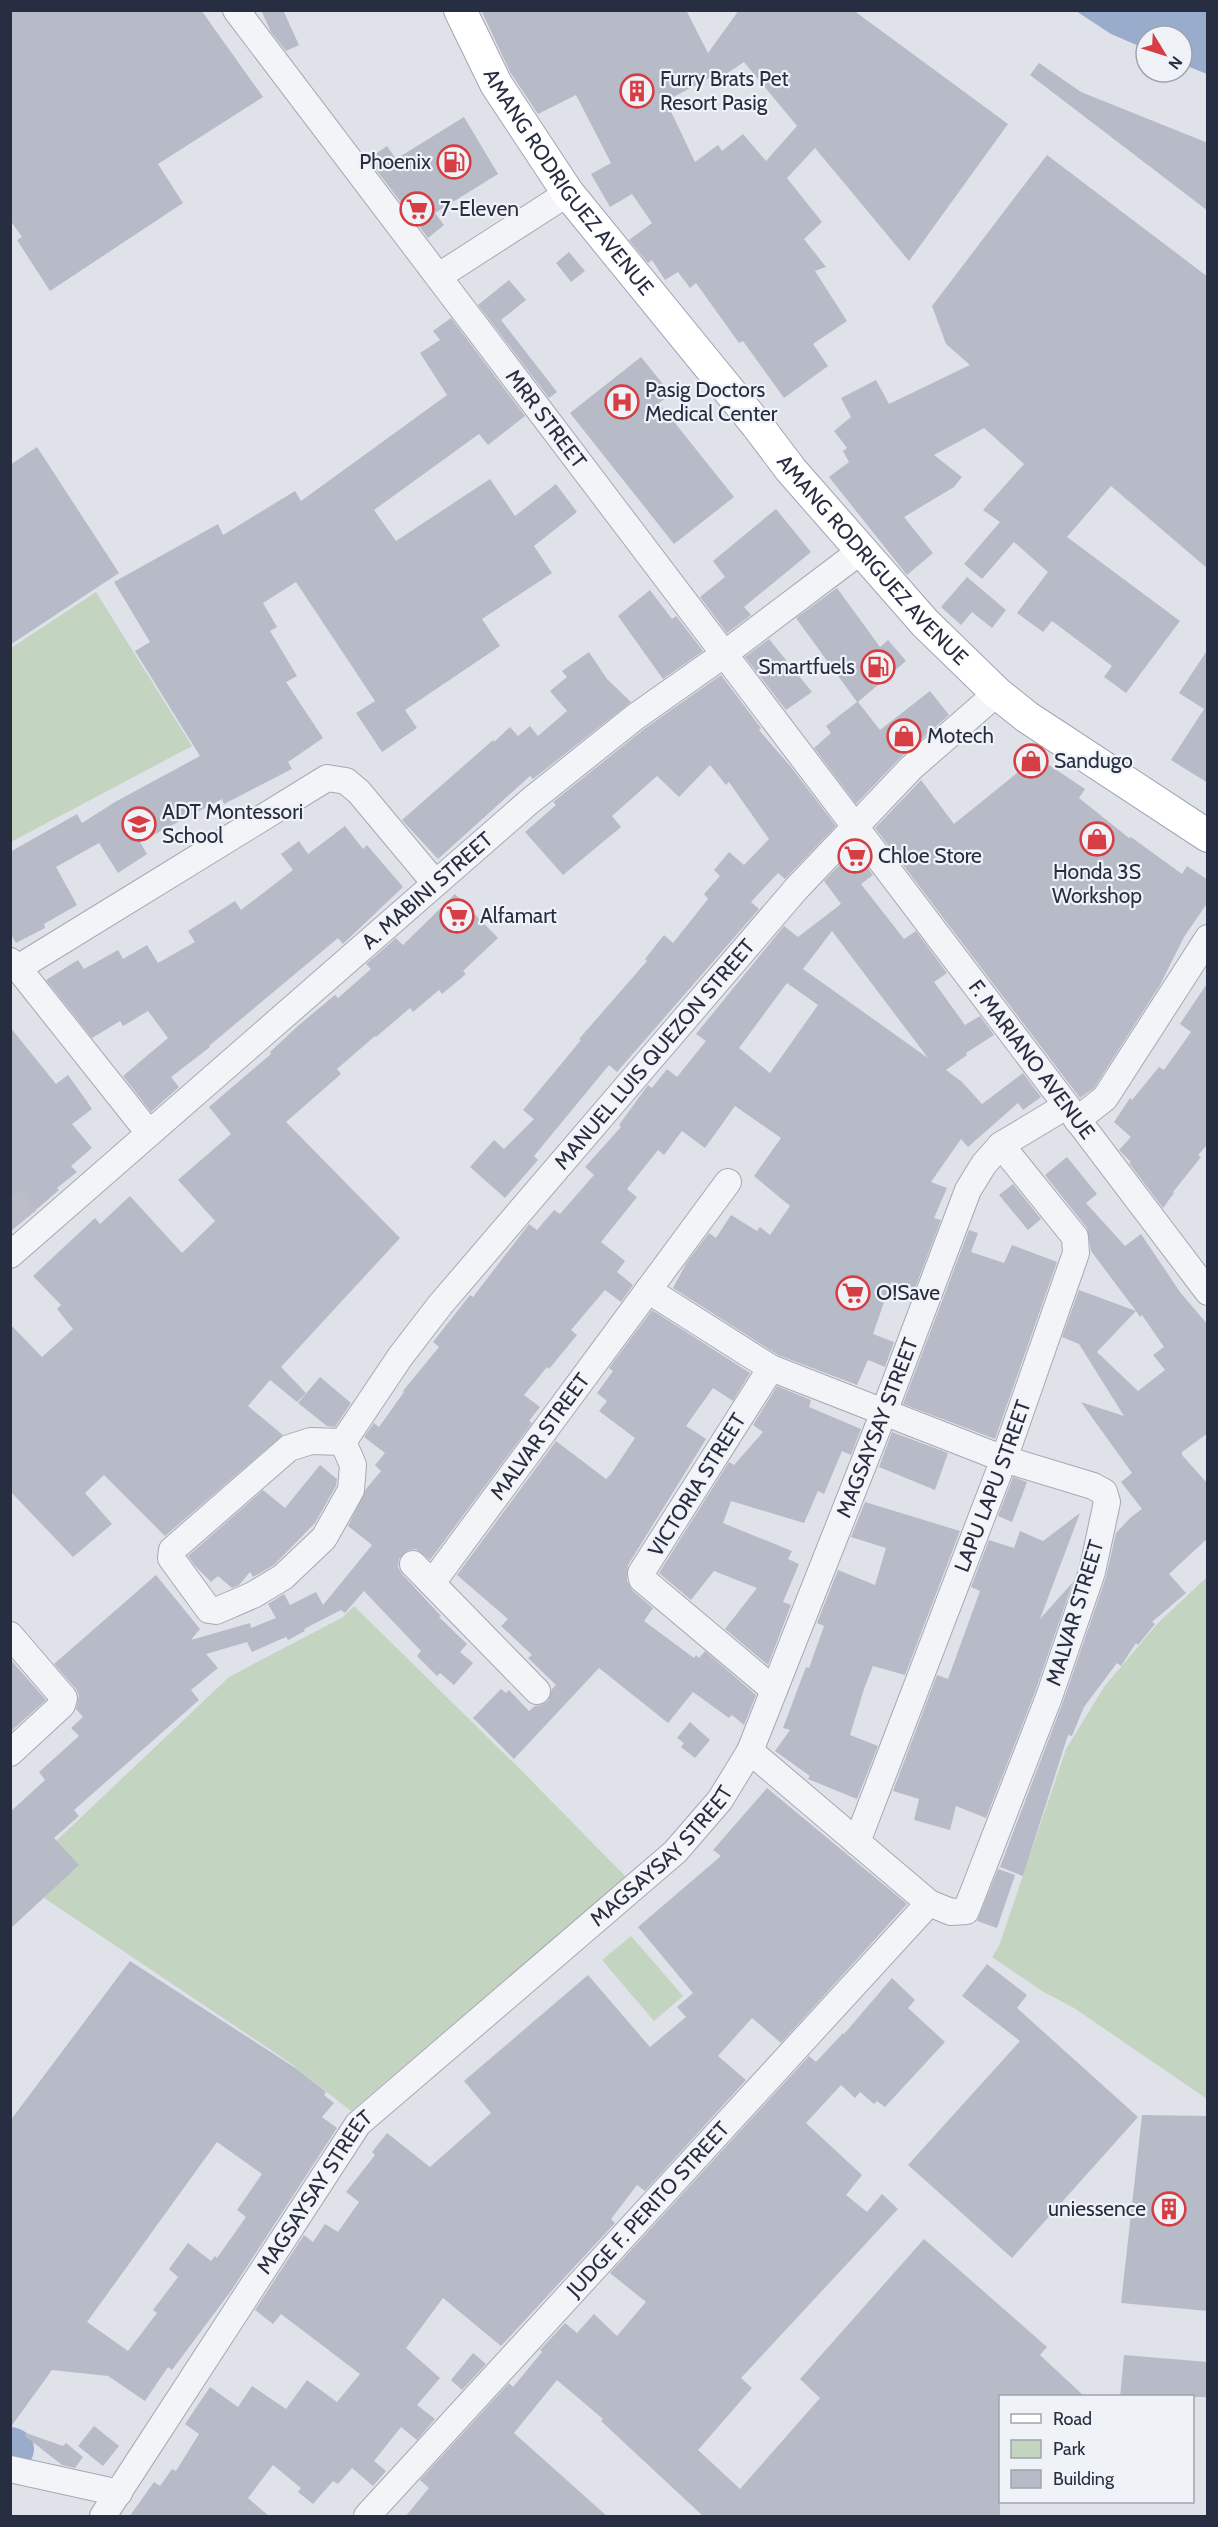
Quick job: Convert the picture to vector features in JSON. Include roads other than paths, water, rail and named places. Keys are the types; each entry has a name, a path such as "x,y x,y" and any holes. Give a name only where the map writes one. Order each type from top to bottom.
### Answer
{"main road":[{"name":"AMANG RODRIGUEZ AVENUE","path":"460,10 496,84 568,193 750,416 791,470 925,623 997,693 1102,768 1208,836"}],"street":[{"name":"MRR STREET","path":"236,10 855,828"},
{"path":"439,276 568,193"},
{"name":"A. MABINI STREET","path":"10,1255 530,801 635,717 723,655 862,550"},
{"name":"MANUEL LUIS QUEZON STREET","path":"342,1442 440,1305 796,889 911,768 997,693"},
{"path":"149,1133 14,964 327,778 346,781 359,792 435,883"},
{"name":"F. MARIANO AVENUE","path":"855,828 1208,1292"},
{"name":"MAGSAYSAY STREET","path":"103,2517 358,2124 675,1852 720,1800 750,1751 884,1412 968,1190 984,1164 1001,1145 1105,1098 1208,938"},
{"name":"LAPU LAPU STREET","path":"857,1842 1004,1459 1076,1253 1075,1237 1001,1145"},
{"name":"MALVAR STREET","path":"432,1583 728,1182"},
{"name":"MALVAR STREET","path":"648,1290 771,1368 1004,1459 1093,1486 1104,1492 1107,1502 1092,1572 1049,1697 966,1911 951,1912 929,1903 750,1751"},
{"name":"VICTORIA STREET","path":"771,1368 641,1573 642,1579 774,1690"},
{"path":"311,1441 342,1442 353,1465 351,1490 324,1538 283,1578 253,1595 216,1611 208,1610 171,1558 172,1550 289,1448 311,1441"},
{"path":"413,1564 537,1691"},
{"path":"10,1635 64,1698 62,1705 10,1753"},
{"name":"JUDGE F. PERITO STREET","path":"367,2517 929,1903"},
{"path":"10,2469 119,2493"}],"water":[{"path":"1076,11 1207,11 1207,74 1194,69 1194,24 1134,24 1134,44 1111,34"}],"tunnel":[{"path":"10,1198 37,1232"}],"place":[{"name":"Furry Brats Pet Resort Pasig","path":"637,91"},
{"name":"Phoenix","path":"454,162"},
{"name":"7-Eleven","path":"417,209"},
{"name":"Pasig Doctors Medical Center","path":"622,402"},
{"name":"Smartfuels","path":"878,667"},
{"name":"Motech","path":"904,736"},
{"name":"Sandugo","path":"1031,761"},
{"name":"ADT Montessori School","path":"139,824"},
{"name":"Honda 3S Workshop","path":"1097,839"},
{"name":"Chloe Store","path":"855,856"},
{"name":"Alfamart","path":"457,916"},
{"name":"O!Save","path":"853,1293"},
{"name":"uniessence","path":"1169,2209"}]}
